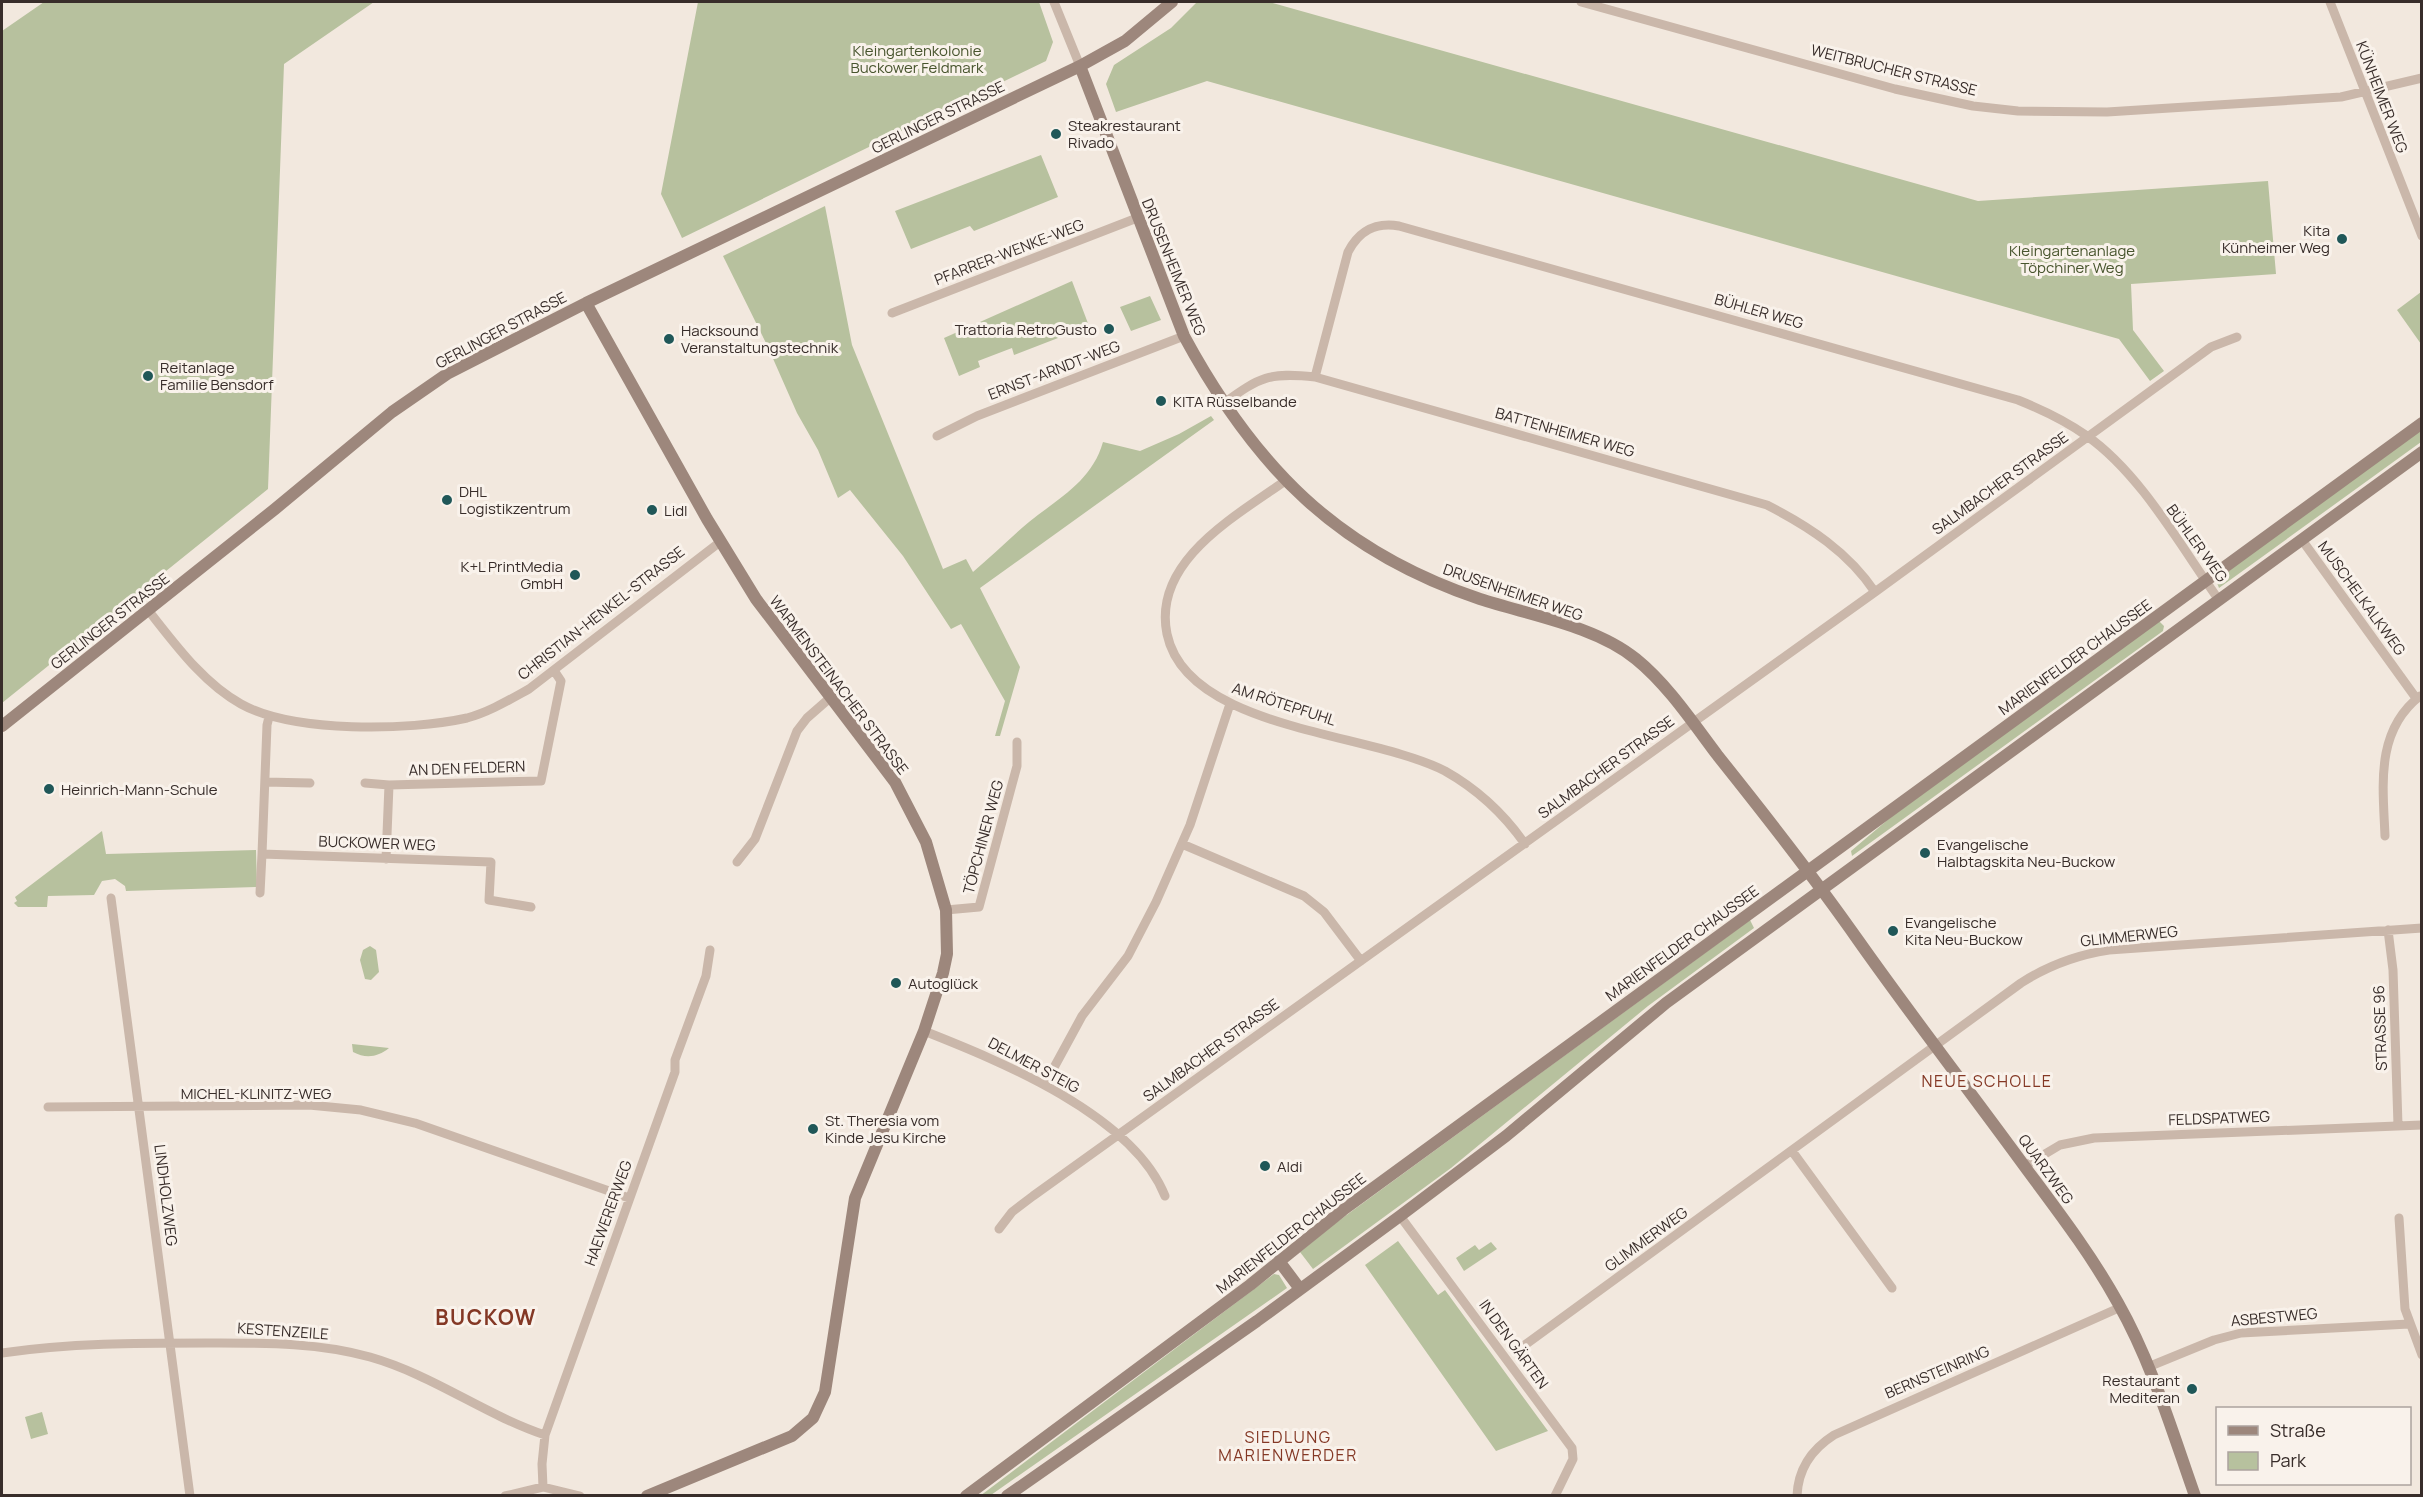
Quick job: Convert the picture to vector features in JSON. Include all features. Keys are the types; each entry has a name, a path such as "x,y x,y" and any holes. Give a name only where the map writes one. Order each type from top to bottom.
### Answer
{"street":[{"name":"DRUSENHEIMER WEG","path":"1054,2 1184,336 1224,403 1285,481 1323,515 1392,561 1466,594 1616,645 1655,677 1822,889"},
{"path":"1080,66 1125,41 1172,2"},
{"name":"WEITBRUCHER STRASSE","path":"1581,2 1895,89 1984,107 2061,113 2107,112 2341,97 2421,78"},
{"name":"KÜNHEIMER WEG","path":"2330,2 2421,236"},
{"name":"GERLINGER STRASSE","path":"2,726 392,412 447,374 586,303 1080,66"},
{"name":"PFARRER-WENKE-WEG","path":"892,313 1137,218"},
{"name":"BÜHLER WEG","path":"1315,377 1348,252 1354,239 1365,230 1388,224 2018,400 2052,414 2088,436 2135,482 2219,600"},
{"name":"WARMENSTEINACHER STRASSE","path":"586,303 720,542 786,641 875,753 914,816 936,870 946,910 947,954 924,1031 855,1198 845,1248 829,1375 818,1411 792,1436 647,1496"},
{"name":"ERNST-ARNDT-WEG","path":"937,436 976,416 1184,336"},
{"name":"SALMBACHER STRASSE","path":"999,1229 1012,1212 1875,592 2211,347 2236,337"},
{"name":"BATTENHEIMER WEG","path":"1224,403 1255,381 1272,375 1315,377 1767,506 1810,528 1830,543 1852,563 1875,592"},
{"name":"MARIENFELDER CHAUSSEE","path":"966,1496 1349,1206 2421,423"},
{"path":"1007,1496 1400,1216 1506,1136 1666,1003 2421,453"},
{"name":"AM RÖTEPFUHL","path":"1285,481 1226,524 1195,551 1175,580 1167,602 1167,632 1177,660 1198,684 1230,704 1411,758 1444,771 1473,789 1496,809 1525,844"},
{"name":"MUSCHELKALKWEG","path":"2302,540 2419,696"},
{"name":"CHRISTIAN-HENKEL-STRASSE","path":"148,610 187,658 220,689 241,704 269,717 319,725 373,726 458,719 498,706 555,672 720,542"},
{"name":"AN DEN FELDERN","path":"365,783 389,785 541,781 561,681 555,672"},
{"path":"2385,836 2382,773 2386,747 2396,723 2419,696"},
{"path":"737,862 755,839 797,731 807,718 831,698"},
{"path":"1044,1084 1082,1016 1133,947 1182,844 1230,704"},
{"path":"260,893 269,717"},
{"name":"TÖPCHINER WEG","path":"946,910 979,907 1017,766 1017,742"},
{"path":"265,782 310,783"},
{"name":"AN DEN FELDERN","path":"386,859 389,785"},
{"path":"1182,844 1304,896 1324,912 1361,961"},
{"name":"BUCKOWER WEG","path":"262,854 386,859 493,858 489,900 531,907"},
{"name":"QUARZWEG","path":"1822,889 2083,1246 2121,1307 2148,1367 2192,1495"},
{"name":"LINDHOLZWEG","path":"111,898 190,1496"},
{"name":"GLIMMERWEG","path":"1518,1350 2041,970 2074,956 2109,950 2421,928"},
{"name":"STRASSE 96","path":"2388,930 2393,970 2398,1125"},
{"name":"HAEWERERWEG","path":"543,1487 542,1464 545,1435 675,1072 675,1060 705,976 710,950"},
{"name":"DELMER STEIG","path":"924,1031 993,1058 1044,1084 1118,1136 1153,1170 1165,1196"},
{"name":"MICHEL-KLINITZ-WEG","path":"48,1107 309,1105 361,1110 415,1123 629,1198"},
{"name":"FELDSPATWEG","path":"2025,1166 2060,1145 2094,1137 2421,1125"},
{"path":"1792,1151 1892,1288"},
{"name":"IN DEN GÄRTEN","path":"1400,1216 1572,1448 1573,1459 1555,1496"},
{"path":"2399,1218 2402,1286 2409,1324 2421,1355"},
{"path":"1279,1261 1300,1289"},
{"name":"BERNSTEINRING","path":"1797,1496 1799,1478 1807,1459 1821,1443 1834,1435 2121,1307"},
{"name":"ASBESTWEG","path":"2148,1367 2214,1340 2241,1333 2409,1324"},
{"name":"KESTENZEILE","path":"2,1353 55,1346 170,1343 316,1346 369,1357 433,1381 545,1435"},
{"path":"505,1496 543,1487 580,1496"}],"green space":[{"name":"Reitanlage Familie Bensdorf","path":"44,2 374,2 284,64 268,489 2,703 2,31"},
{"name":"Kleingartenkolonie Buckower Feldmark","path":"698,2 1039,2 1053,42 1046,61 682,238 661,194"},
{"name":"Kleingartenanlage Töpchiner Weg","path":"1197,2 1269,2 1978,201 2268,181 2276,274 2131,284 2133,330 2164,371 2150,381 2119,339 1207,81 1116,112 1106,84 1114,65 1171,28"},
{"path":"1041,155 1058,197 974,231 970,226 911,249 895,211"},
{"path":"825,206 852,345 943,569 966,559 973,572 1083,478 1098,456 1103,442 1140,451 1179,434 1211,416 1214,420 980,588 1020,667 1000,736 995,736 1005,701 961,624 951,629 903,556 850,490 838,498 818,450 797,413 767,345 723,256"},
{"path":"1072,281 1089,326 1014,355 1012,348 978,361 980,367 959,376 944,338"},
{"path":"2421,292 2421,344 2397,310"},
{"path":"1150,296 1161,320 1131,331 1120,307"},
{"path":"2421,429 2421,442 2219,588 2216,580"},
{"path":"2159,621 2164,626 2163,631 1852,856 1851,851 1891,817"},
{"path":"102,831 106,854 256,850 257,887 126,891 125,886 115,879 102,881 94,895 48,896 47,907 18,907 14,903 17,901 15,897"},
{"path":"1750,920 1754,928 1648,1006 1451,1168 1313,1269 1300,1252 1333,1225"},
{"path":"370,946 376,950 379,972 371,980 365,979 360,960 363,950"},
{"path":"352,1044 389,1048 376,1055 367,1056 353,1052"},
{"path":"1398,1241 1438,1295 1445,1290 1548,1431 1496,1451 1365,1265"},
{"path":"1491,1242 1497,1249 1464,1271 1456,1258 1475,1245 1479,1250"},
{"path":"1274,1274 1279,1275 1287,1288 991,1495 980,1496"},
{"path":"42,1412 48,1434 31,1439 25,1417"}],"place":[{"name":"Steakrestaurant Rivado","path":"1056,134"},
{"name":"Kita Künheimer Weg","path":"2342,239"},
{"name":"Trattoria RetroGusto","path":"1109,329"},
{"name":"Hacksound Veranstaltungstechnik","path":"669,339"},
{"name":"Reitanlage Familie Bensdorf","path":"148,376"},
{"name":"KITA Rüsselbande","path":"1161,401"},
{"name":"DHL Logistikzentrum","path":"447,500"},
{"name":"Lidl","path":"652,510"},
{"name":"K+L PrintMedia GmbH","path":"575,575"},
{"name":"Heinrich-Mann-Schule","path":"49,789"},
{"name":"Evangelische Halbtagskita Neu-Buckow","path":"1925,853"},
{"name":"Evangelische Kita Neu-Buckow","path":"1893,931"},
{"name":"Autoglück","path":"896,983"},
{"name":"St. Theresia vom Kinde Jesu Kirche","path":"813,1129"},
{"name":"Aldi","path":"1265,1166"},
{"name":"Restaurant Mediteran","path":"2192,1389"}],"district":[{"name":"NEUE SCHOLLE","path":"1987,1081"},
{"name":"BUCKOW","path":"486,1317"},
{"name":"SIEDLUNG MARIENWERDER","path":"1288,1446"}]}
